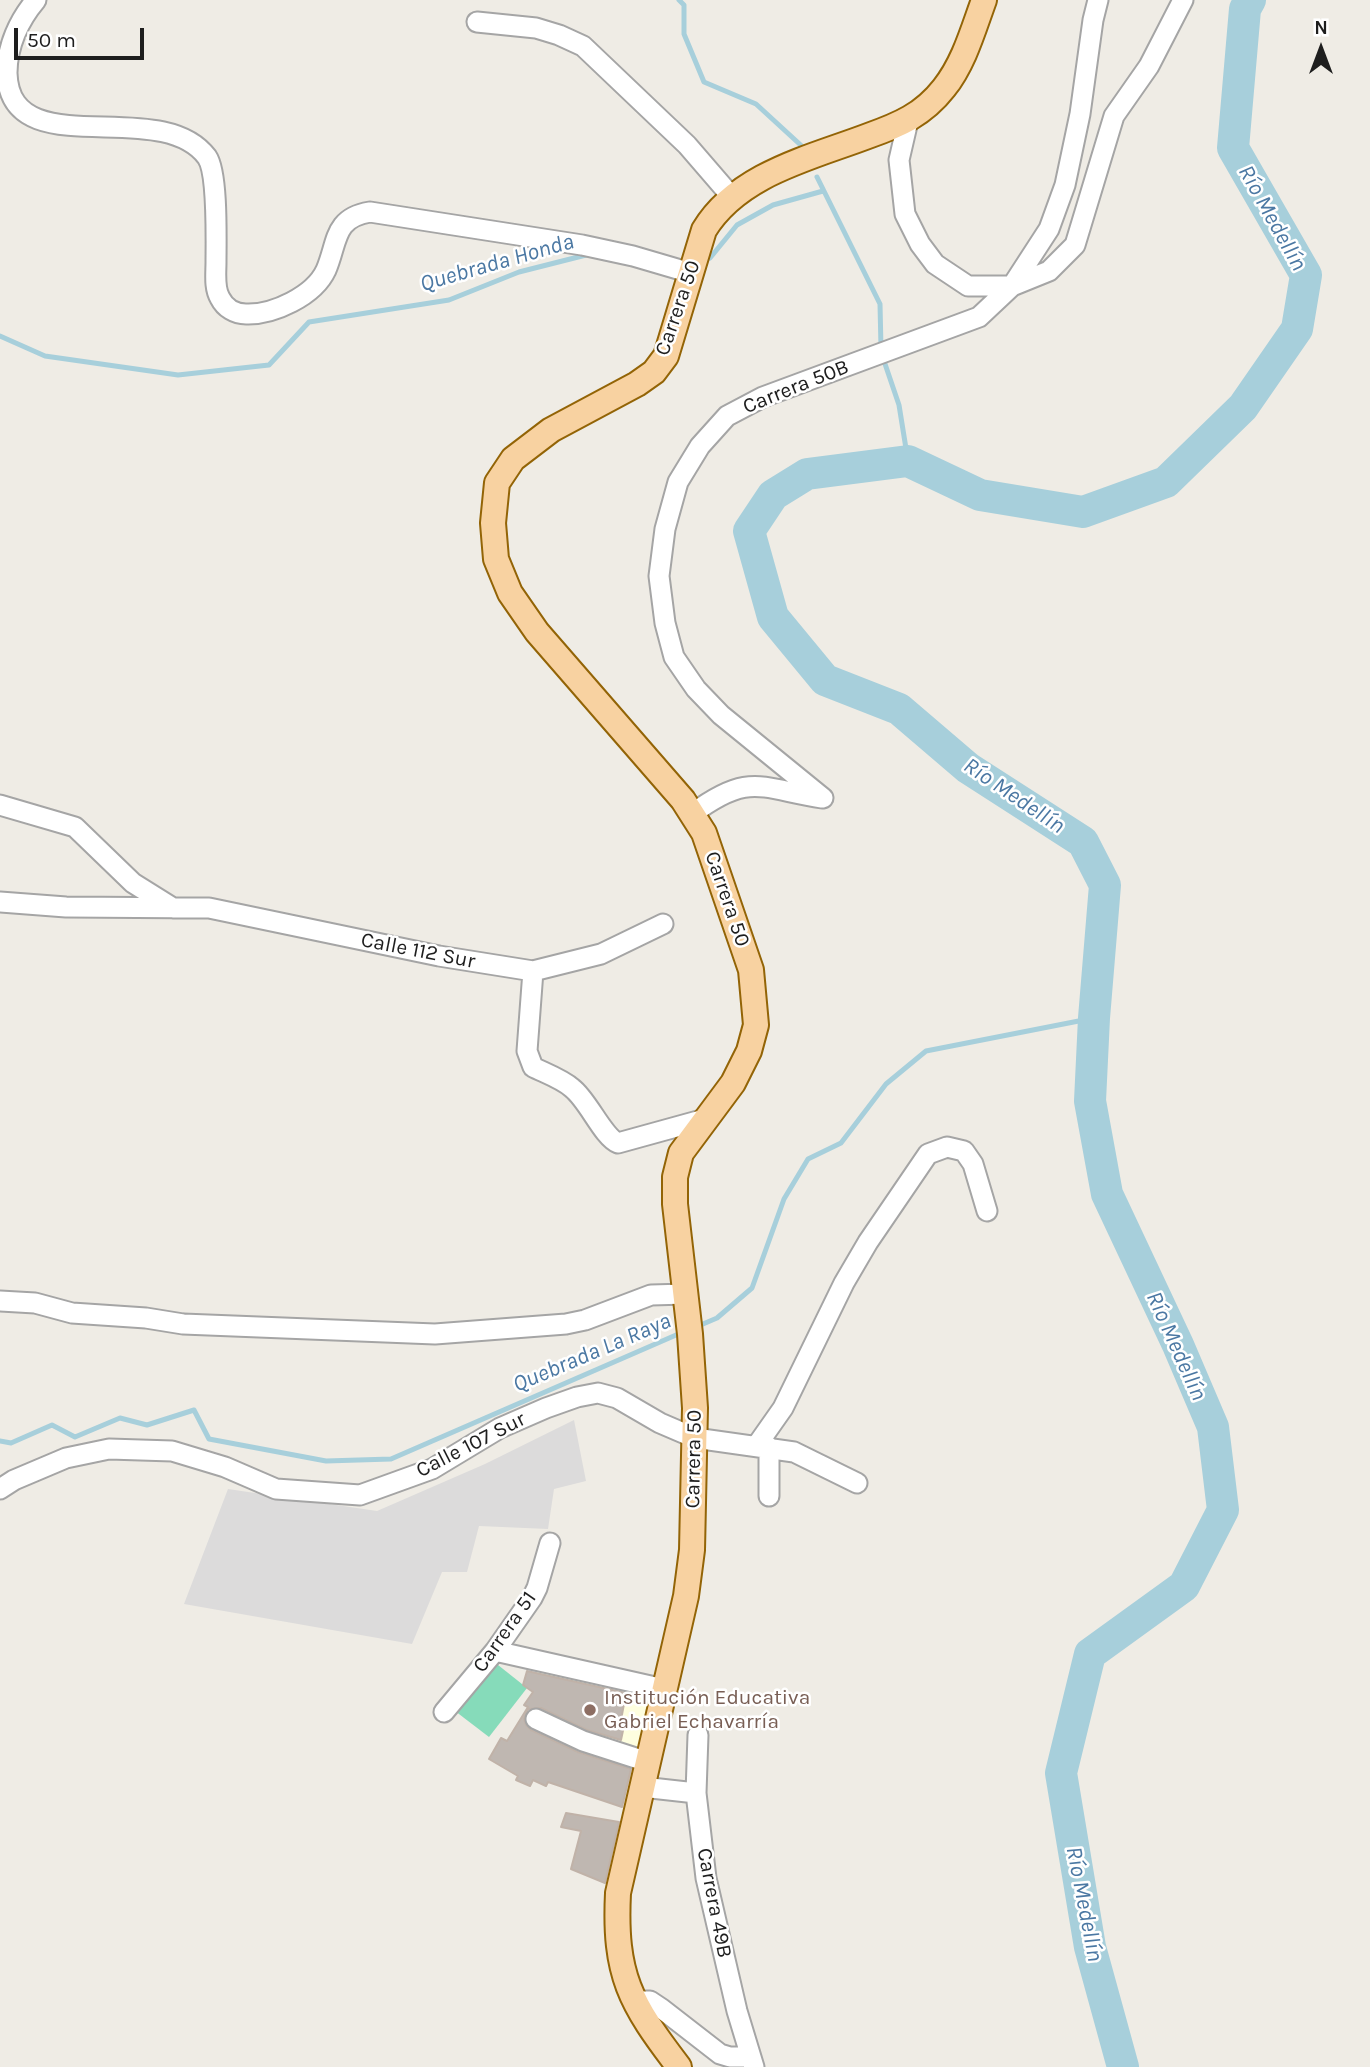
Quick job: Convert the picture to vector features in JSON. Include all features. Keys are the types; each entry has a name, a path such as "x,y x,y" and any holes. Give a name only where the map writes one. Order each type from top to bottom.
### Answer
{"main road":[{"name":"Carrera 50","path":"679,2067 634,2001 619,1960 616,1928 618,1893 686,1597 692,1550 695,1408 690,1329 675,1204 675,1177 681,1153 733,1083 749,1051 756,1025 751,970 715,859 692,814 537,632 510,593 496,559 493,523 497,484 513,459 551,430 637,384 660,364 666,356 704,230 713,214 731,196 753,182 788,166 908,121 944,89 955,72 984,0"}],"street":[{"path":"36,0 18,26 10,50 8,85 12,98 21,110 37,120 63,125 166,131 185,138 199,148 210,161 213,175 216,282 219,297 226,308 235,312 266,312 304,294 325,272 345,221 357,214 370,212 582,245 691,273"},
{"name":"Carrera 50B","path":"692,814 716,796 743,786 759,785 823,798 720,715 696,689 674,657 665,623 659,576 665,529 678,482 700,446 727,416 763,397 979,317 1012,286 1049,229 1065,185 1080,114 1098,0"},
{"path":"908,121 899,160 905,214 920,244 935,264 968,286 1012,286 1049,271 1075,245 1114,116 1149,66 1183,0"},
{"path":"477,22 536,28 559,35 583,47 687,145 731,196"},
{"path":"0,805 75,827 133,883 173,908"},
{"name":"Calle 112 Sur","path":"0,902 66,907 209,908 439,956 533,971"},
{"path":"663,924 601,954 533,971 527,1051 533,1067 572,1087 594,1113 611,1140 618,1143 705,1119"},
{"path":"769,1496 763,1446 850,1273 928,1154 947,1147 964,1151 973,1164 987,1211"},
{"path":"0,1301 35,1303 72,1313 146,1318 183,1324 435,1334 585,1321 651,1295 686,1294"},
{"name":"Calle 107 Sur","path":"5,1483 66,1458 108,1450 172,1451 225,1467 276,1489 360,1496 432,1469 499,1428 576,1397 598,1393 617,1398 660,1423 695,1438 794,1452 857,1483"},
{"name":"Carrera 51","path":"444,1712 495,1651 537,1588 551,1543"},
{"path":"495,1651 664,1689"},
{"path":"536,1719 583,1741 648,1762"},
{"name":"Carrera 49B","path":"698,1735 696,1793 706,1878 752,2062"},
{"path":"642,1787 696,1793"},
{"path":"634,2001 650,2001 720,2054 752,2062"}],"shaded area":[{"path":"574,1420 586,1481 554,1489 548,1529 479,1526 467,1572 442,1572 412,1644 184,1604 228,1489 377,1511 485,1464"},
{"name":"Institución Educativa Gabriel Echavarría","path":"538,1668 649,1693 637,1753 578,1735 524,1705 533,1692"}],"green space":[{"path":"493,1661 527,1688 489,1737 455,1711"}],"building":[{"path":"527,1671 626,1693 621,1720 625,1721 621,1740 587,1730 541,1708 528,1709 524,1719 531,1730 578,1752 631,1769 622,1807 548,1782 546,1786 533,1780 530,1786 516,1780 518,1776 489,1759 501,1738 507,1741 528,1707 524,1705 533,1692 523,1685"},
{"path":"566,1813 619,1822 605,1883 571,1869 581,1831 561,1827"}],"waterway":[{"path":"679,0 684,5 684,34 704,82 756,104 805,149"},
{"name":"Río Medellín","path":"1123,2067 1090,1947 1061,1773 1090,1654 1184,1586 1223,1510 1213,1427 1107,1194 1090,1101 1105,885 1083,842 968,768 899,709 825,680 773,617 749,531 773,495 807,474 908,461 980,495 1083,512 1166,482 1243,407 1297,329 1306,275 1233,148 1245,9 1250,0"},
{"path":"817,177 880,304 881,348"},
{"name":"Quebrada Honda","path":"710,258 737,225 773,205 823,191"},
{"name":"Quebrada Honda","path":"0,336 45,356 178,375 269,365 309,322 449,300 519,272 590,254"},
{"path":"883,358 899,405 908,461"},
{"name":"Quebrada La Raya","path":"696,1327 717,1318 752,1288 784,1199 808,1159 841,1143 886,1084 926,1051 1094,1018"},
{"name":"Quebrada La Raya","path":"0,1441 11,1443 52,1425 75,1437 120,1418 147,1425 194,1410 209,1439 326,1461 391,1459 683,1332"}],"place":[{"name":"Institución Educativa Gabriel Echavarría","path":"590,1710"}]}
